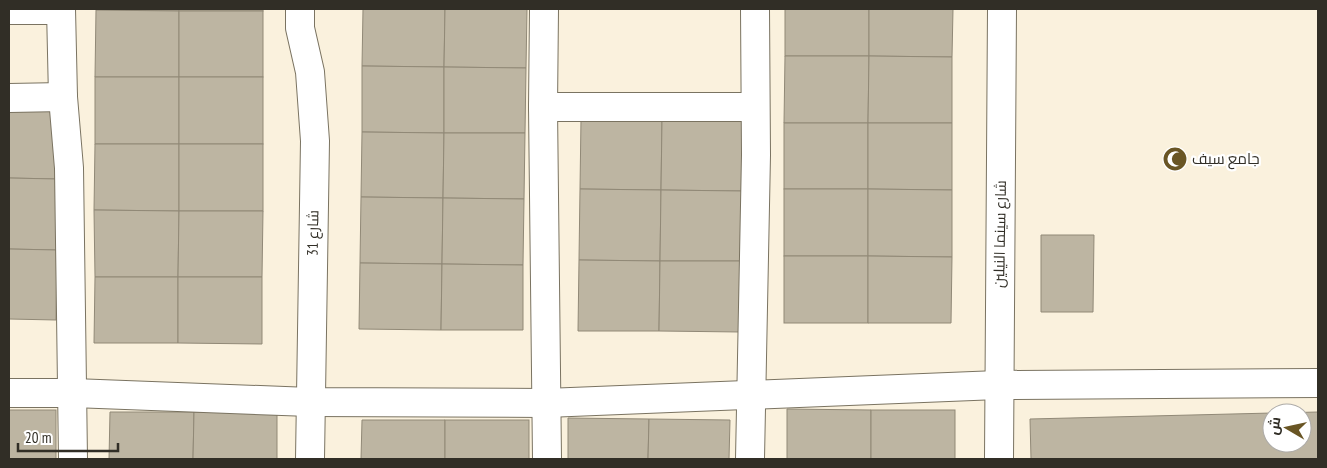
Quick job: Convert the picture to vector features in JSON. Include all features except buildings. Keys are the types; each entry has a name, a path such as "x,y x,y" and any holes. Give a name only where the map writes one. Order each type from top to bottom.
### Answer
{"street":[{"name":"شارع 31","path":"300,9 300,28 310,72 315,141 310,459"},
{"path":"544,9 543,107 547,459"},
{"path":"750,459 756,155 755,9"},
{"name":"شارع سينما النيلين","path":"999,459 1002,9"},
{"path":"9,10 61,10 63,97 69,168 73,459"},
{"path":"9,98 63,97"},
{"path":"543,107 755,107"},
{"path":"9,393 73,393 310,402 546,404 998,384 1318,383"}],"place":[{"name":"جامع سيف","path":"1175,159"}]}
